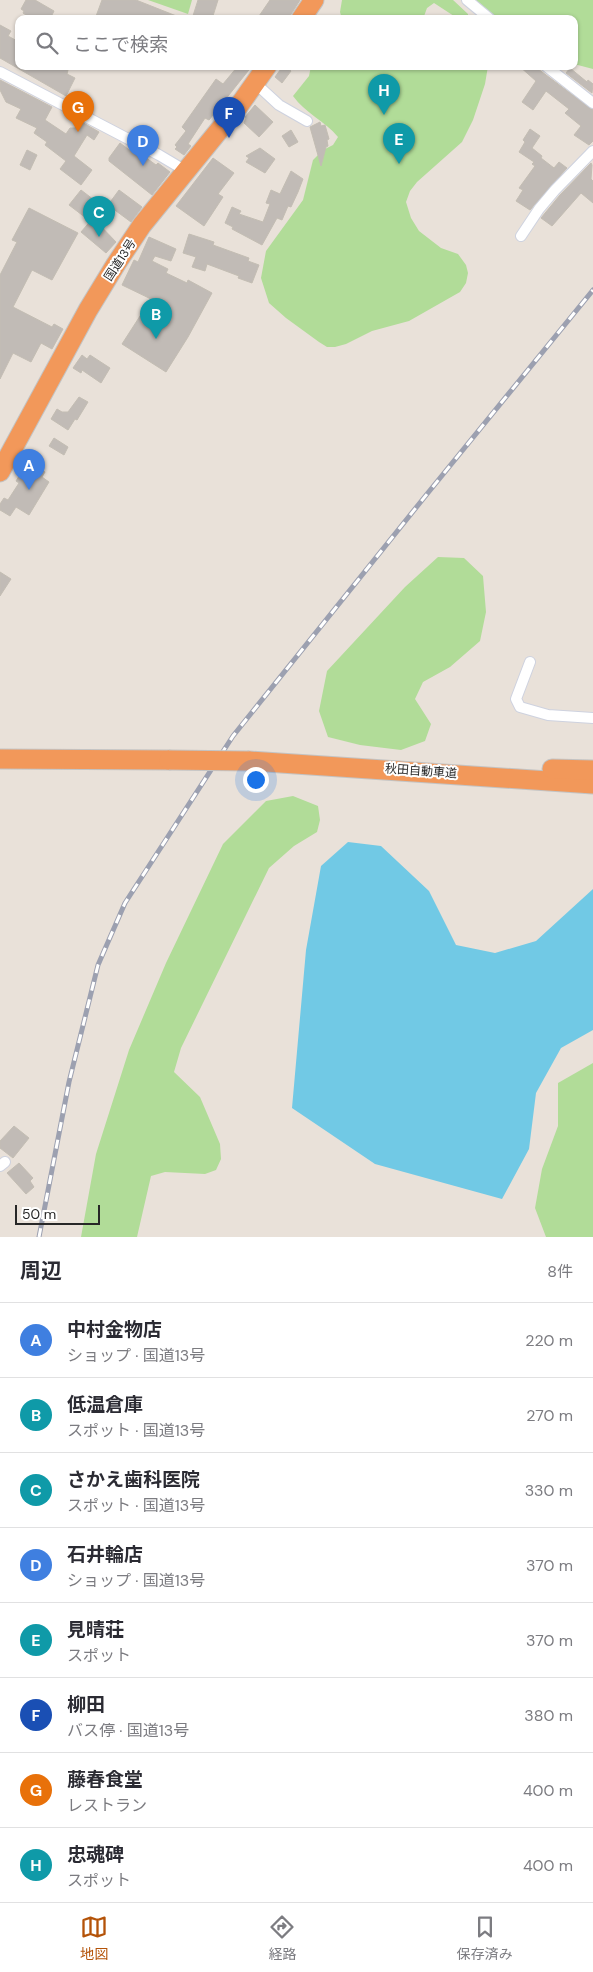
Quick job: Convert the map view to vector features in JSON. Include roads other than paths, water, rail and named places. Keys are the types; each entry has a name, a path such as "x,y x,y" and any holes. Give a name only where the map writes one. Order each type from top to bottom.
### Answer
{"highway":[{"path":"303,15 314,0"},
{"name":"国道13号","path":"0,472 88,310 116,264 142,226 264,70"},
{"name":"秋田自動車道","path":"0,759 443,764 593,770"},
{"name":"秋田自動車道","path":"249,761 593,784"}],"street":[{"path":"467,0 485,15"},
{"path":"551,70 593,103"},
{"path":"0,72 186,171"},
{"path":"255,83 279,106 307,121"},
{"path":"521,236 545,202 593,151"},
{"path":"530,662 516,699 520,707 548,715 593,718"}],"water":[{"path":"348,842 381,846 429,891 456,945 495,953 536,941 593,889 593,1030 561,1048 536,1093 529,1149 502,1199 375,1164 292,1108 306,950 321,866"}],"railway":[{"path":"39,1237 69,1082 98,965 125,903 233,736 593,290"}],"place":[{"name":"忠魂碑","path":"384,115"},
{"name":"藤春食堂","path":"78,132"},
{"name":"柳田","path":"229,138"},
{"name":"見晴荘","path":"399,164"},
{"name":"石井輪店","path":"143,166"},
{"name":"さかえ歯科医院","path":"99,237"},
{"name":"低温倉庫","path":"156,339"},
{"name":"中村金物店","path":"29,490"}]}
